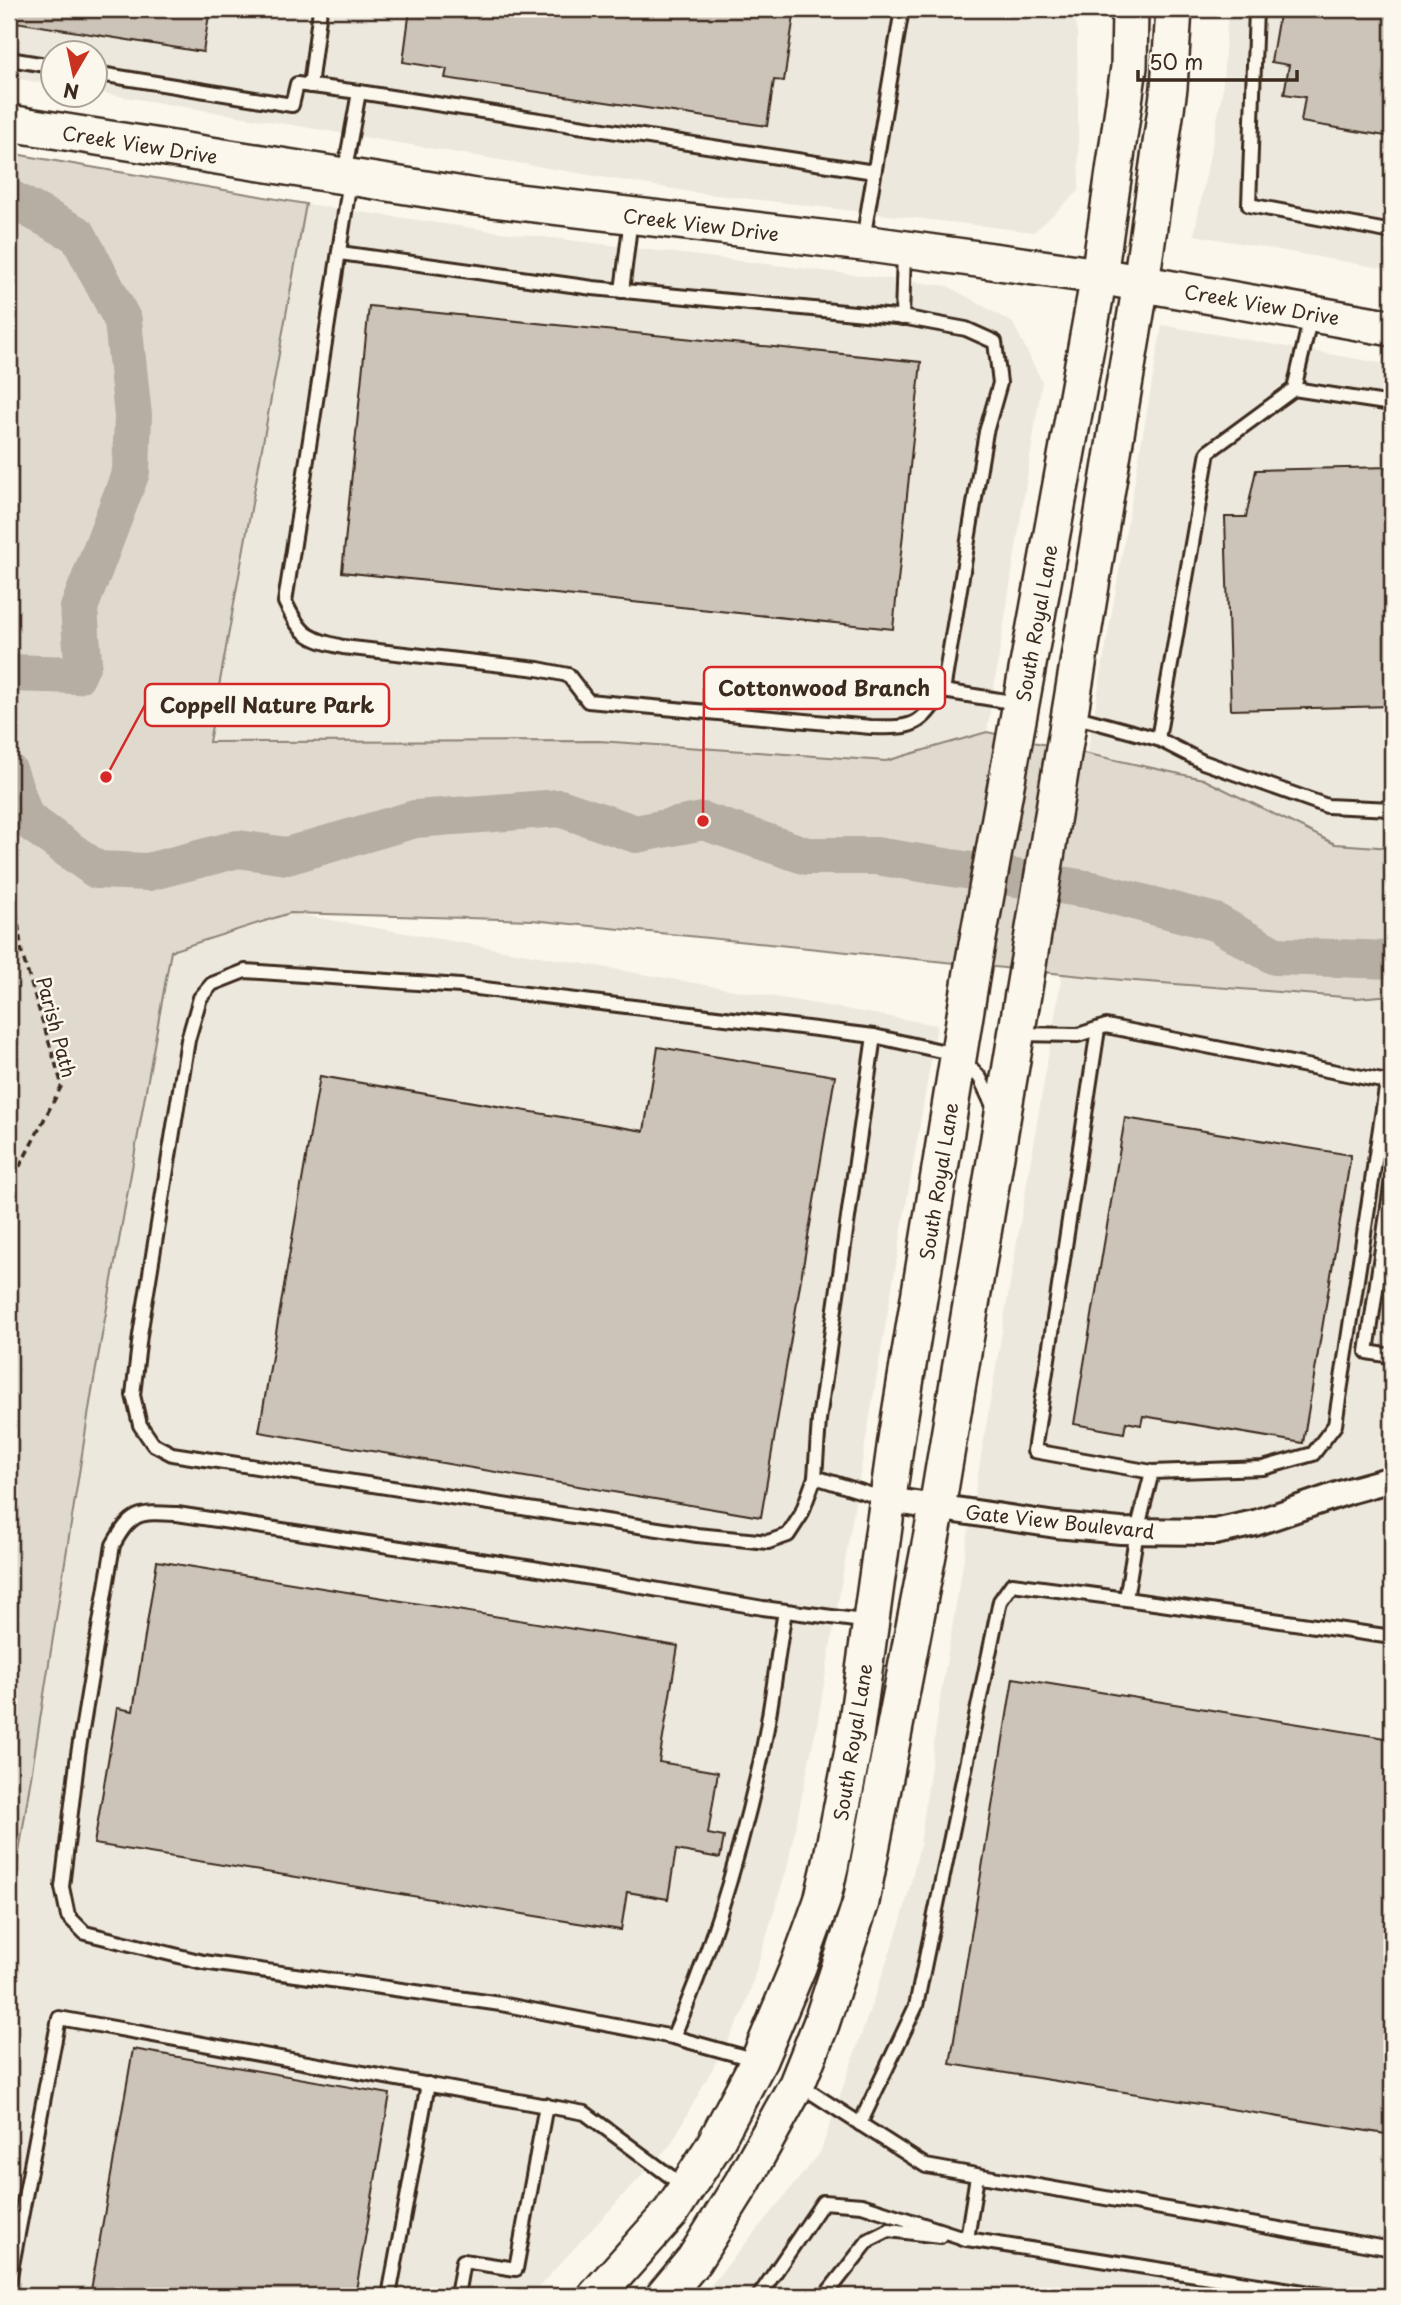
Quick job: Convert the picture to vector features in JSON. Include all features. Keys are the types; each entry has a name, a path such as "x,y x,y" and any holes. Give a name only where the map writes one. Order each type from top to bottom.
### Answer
{"main road":[{"name":"South Royal Lane","path":"596,2296 671,2212 713,2147 758,2060 798,1967 822,1901 853,1749 899,1419 973,966 1099,276 1127,80 1130,9"},
{"name":"South Royal Lane","path":"664,2296 694,2260 743,2182 797,2084 821,2024 861,1902 937,1508 1141,283 1169,88 1174,9"},
{"name":"Creek View Drive","path":"9,123 476,197 863,243 1099,276 1392,328"},
{"path":"1038,618 1039,672 1049,697 1068,715"},
{"path":"758,2060 797,2084"}],"street":[{"name":"Gate View Boulevard","path":"889,1500 1056,1525 1137,1531 1215,1532 1392,1479"}],"lane":[{"path":"310,86 320,9"},
{"path":"863,243 902,9"},
{"path":"1256,9 1249,205 1392,232"},
{"path":"9,59 38,64"},
{"path":"108,75 292,105 297,84 874,172"},
{"path":"340,253 621,291 902,318 967,329 995,342 1000,383 985,432 943,691 926,716 904,728 872,727 588,701 568,675 538,669 343,647 314,640 296,625 285,602 340,253 359,92"},
{"path":"621,291 631,216"},
{"path":"902,318 904,249"},
{"path":"1158,739 1208,452 1294,389 1312,312"},
{"path":"1294,389 1392,404"},
{"path":"943,691 1022,704"},
{"path":"1068,715 1158,739 1203,762 1327,806 1392,809"},
{"path":"874,1036 819,1420 815,1477 801,1515 788,1535 768,1542 697,1535 172,1454 153,1444 140,1425 133,1395 140,1335 188,1040 200,998 212,984 244,971 460,986 874,1036 959,1055 981,1078 1001,1121"},
{"path":"1015,1034 1078,1035 1106,1026 1387,1082 1335,1425 1313,1454 1263,1468 1152,1472 1034,1451 1098,1029"},
{"path":"1392,1179 1367,1352 1392,1356"},
{"path":"1126,1599 1137,1531 1152,1472"},
{"path":"815,1477 889,1500"},
{"path":"758,2060 673,2036 501,2004 202,1962 85,1933 68,1916 62,1887 78,1754 113,1545 125,1523 145,1512 177,1514 533,1568 785,1611 870,1622"},
{"path":"860,2124 916,2006 1000,1601 1012,1584 1392,1637"},
{"path":"673,2036 688,2004 727,1894 760,1766 785,1611"},
{"path":"9,2281 59,2018 585,2113 686,2188"},
{"path":"389,2296 428,2084"},
{"path":"797,2084 926,2166 1392,2249"},
{"path":"457,2296 463,2261 516,2269 546,2105"},
{"path":"967,2239 978,2176"},
{"path":"759,2296 822,2202 862,2205 967,2239"},
{"path":"825,2296 869,2239 889,2230 967,2239 1329,2296"},
{"path":"1230,2296 1233,2281"}],"path":[{"name":"Parish Path","path":"9,866 22,954 62,1085 9,1187"}],"shaded area":[{"path":"9,9 1074,9 1077,32 1079,191 1034,232 691,192 108,94 108,38 38,38 38,82 9,77"},
{"path":"1228,9 1392,9 1392,270 1194,235 1222,94"},
{"path":"9,153 306,204 209,742 599,741 886,761 987,732 1203,779 1335,844 1392,848 1392,995 1357,998 1122,980 532,920 290,913 171,951 92,1391 9,1916"},
{"path":"306,204 493,231 948,286 1013,323 1042,382 987,732 886,761 599,741 209,742"},
{"path":"1162,325 1392,365 1392,848 1335,844 1203,779 1087,754"},
{"path":"290,913 937,1025 818,1719 787,1868 744,2011 671,2144 530,2296 9,2296 9,1916 92,1391 171,951"},
{"path":"1062,974 1357,998 1392,995 1392,2296 702,2296 820,2153 902,1918 920,1845 939,1706"}],"building":[{"path":"9,9 210,9 203,52 9,21"},
{"path":"410,9 795,9 784,81 774,80 767,126 445,78 447,69 403,62"},
{"path":"1280,9 1392,9 1392,137 1301,122 1305,97 1284,94 1289,65 1271,62"},
{"path":"369,306 921,362 893,629 342,572"},
{"path":"1392,467 1392,706 1231,710 1225,517 1246,517 1256,470"},
{"path":"658,1047 835,1076 761,1517 259,1432 320,1076 644,1131"},
{"path":"1125,1118 1351,1155 1303,1443 1143,1416 1141,1425 1126,1422 1124,1433 1074,1424"},
{"path":"157,1561 678,1646 659,1762 718,1772 708,1834 724,1837 720,1858 676,1850 668,1899 627,1892 621,1930 94,1844 117,1708 133,1711"},
{"path":"1013,1678 1392,1739 1392,2135 950,2064"},
{"path":"133,2049 390,2094 355,2296 90,2296"}],"waterway":[{"path":"9,198 78,235 123,321 133,416 131,472 79,608 83,661 77,675 9,673"},
{"path":"9,772 25,818 97,870 148,872 238,849 287,856 415,819 560,808 636,834 703,821 807,856 876,856 1092,890 1215,922 1275,956 1392,960"}],"place":[{"name":"Coppell Nature Park","path":"106,777"},
{"name":"Cottonwood Branch","path":"703,821"}]}
